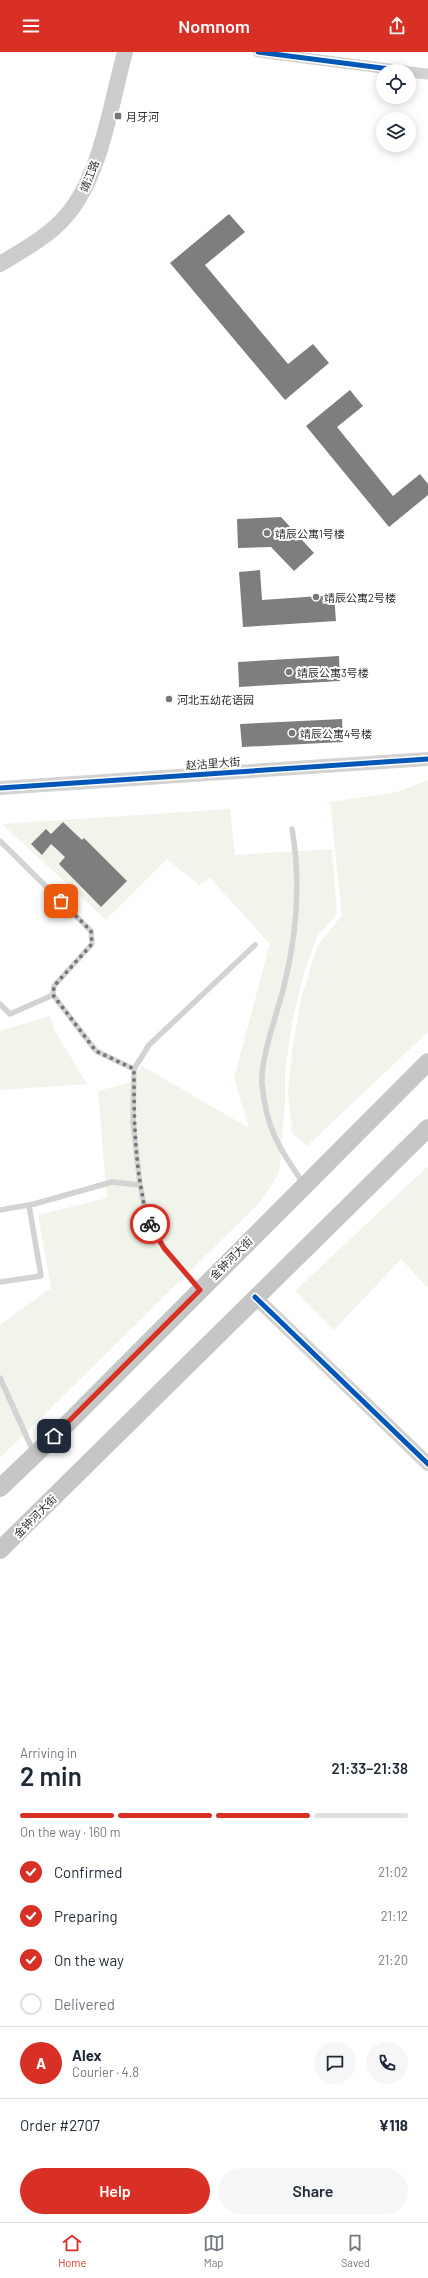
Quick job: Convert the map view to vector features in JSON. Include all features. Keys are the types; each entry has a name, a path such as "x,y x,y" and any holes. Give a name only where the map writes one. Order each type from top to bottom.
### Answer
{"main road":[{"name":"靖江路","path":"0,253 44,224 61,207 74,188 83,167 114,52"},
{"name":"靖江路","path":"0,264 48,234 66,217 80,198 92,175 125,52"},
{"name":"金钟河大街","path":"0,1488 35,1455 428,1062"},
{"name":"金钟河大街","path":"0,1550 428,1128"}],"street":[{"path":"258,52 376,67"},
{"path":"416,73 428,74"},
{"name":"赵沽里大街","path":"0,788 428,760"},
{"path":"255,1297 428,1464"}],"lane":[{"path":"292,829 297,883 296,920 292,952 273,1024 262,1082 267,1116 277,1144 304,1185"},
{"path":"0,841 91,931 92,944 54,986 53,995 96,1051 134,1069"},
{"path":"200,1290 164,1248 147,1218 140,1185 133,1122 134,1069 149,1044 255,945"},
{"path":"0,1004 10,1014 53,995"},
{"path":"0,1210 29,1205 112,1182 140,1185"},
{"path":"0,1282 41,1276 29,1205"},
{"path":"0,1378 35,1455"}],"shaded area":[{"path":"428,780 428,1032 307,1146 292,1133 288,1093 292,1050 301,999 317,947 342,915 330,802 397,792"},
{"path":"230,809 235,855 332,849 337,914 318,935 304,972 292,1023 285,1073 285,1104 279,1173 261,1201 0,1458 0,1325 51,1288 38,1215 107,1198 98,1091 129,1083 142,1066 249,1128 234,1078 270,944 210,878 199,885 167,859 106,920 2,824"},
{"path":"50,1016 54,1029 87,1084 0,1090 0,1031"},
{"path":"428,1166 428,1288 401,1259 334,1330 295,1291"}],"building":[{"path":"229,214 245,232 205,265 288,364 313,344 329,363 285,400 170,263"},
{"path":"350,390 363,406 337,427 393,496 420,474 428,484 428,495 389,527 306,426"},
{"name":"靖辰公寓1号楼","path":"281,517 314,553 294,571 271,547 238,548 237,519"},
{"name":"靖辰公寓2号楼","path":"260,570 262,600 334,595 336,621 243,627 239,572"},
{"name":"靖辰公寓3号楼","path":"339,656 340,681 239,687 238,662"},
{"name":"靖辰公寓4号楼","path":"342,719 343,742 242,747 240,724"},
{"path":"63,822 82,840 84,838 127,881 101,907 59,864 65,857 51,844 42,855 31,844 46,829 51,834"}],"cycle path":[{"path":"258,52 376,67"},
{"path":"0,788 428,759"},
{"path":"255,1297 428,1464"}],"way so far":[{"path":"61,901 91,931 92,944 54,986 53,995 62,1004 96,1051 134,1069 133,1122 140,1185 147,1218 150,1224"}],"place":[{"name":"月牙河","path":"118,116"},
{"name":"靖辰公寓1号楼","path":"267,533"},
{"name":"靖辰公寓2号楼","path":"316,597"},
{"name":"靖辰公寓3号楼","path":"289,672"},
{"name":"河北五幼花语园","path":"169,699"},
{"name":"靖辰公寓4号楼","path":"292,733"}],"route":[{"path":"54,1436 200,1290 164,1248 150,1224"}]}
